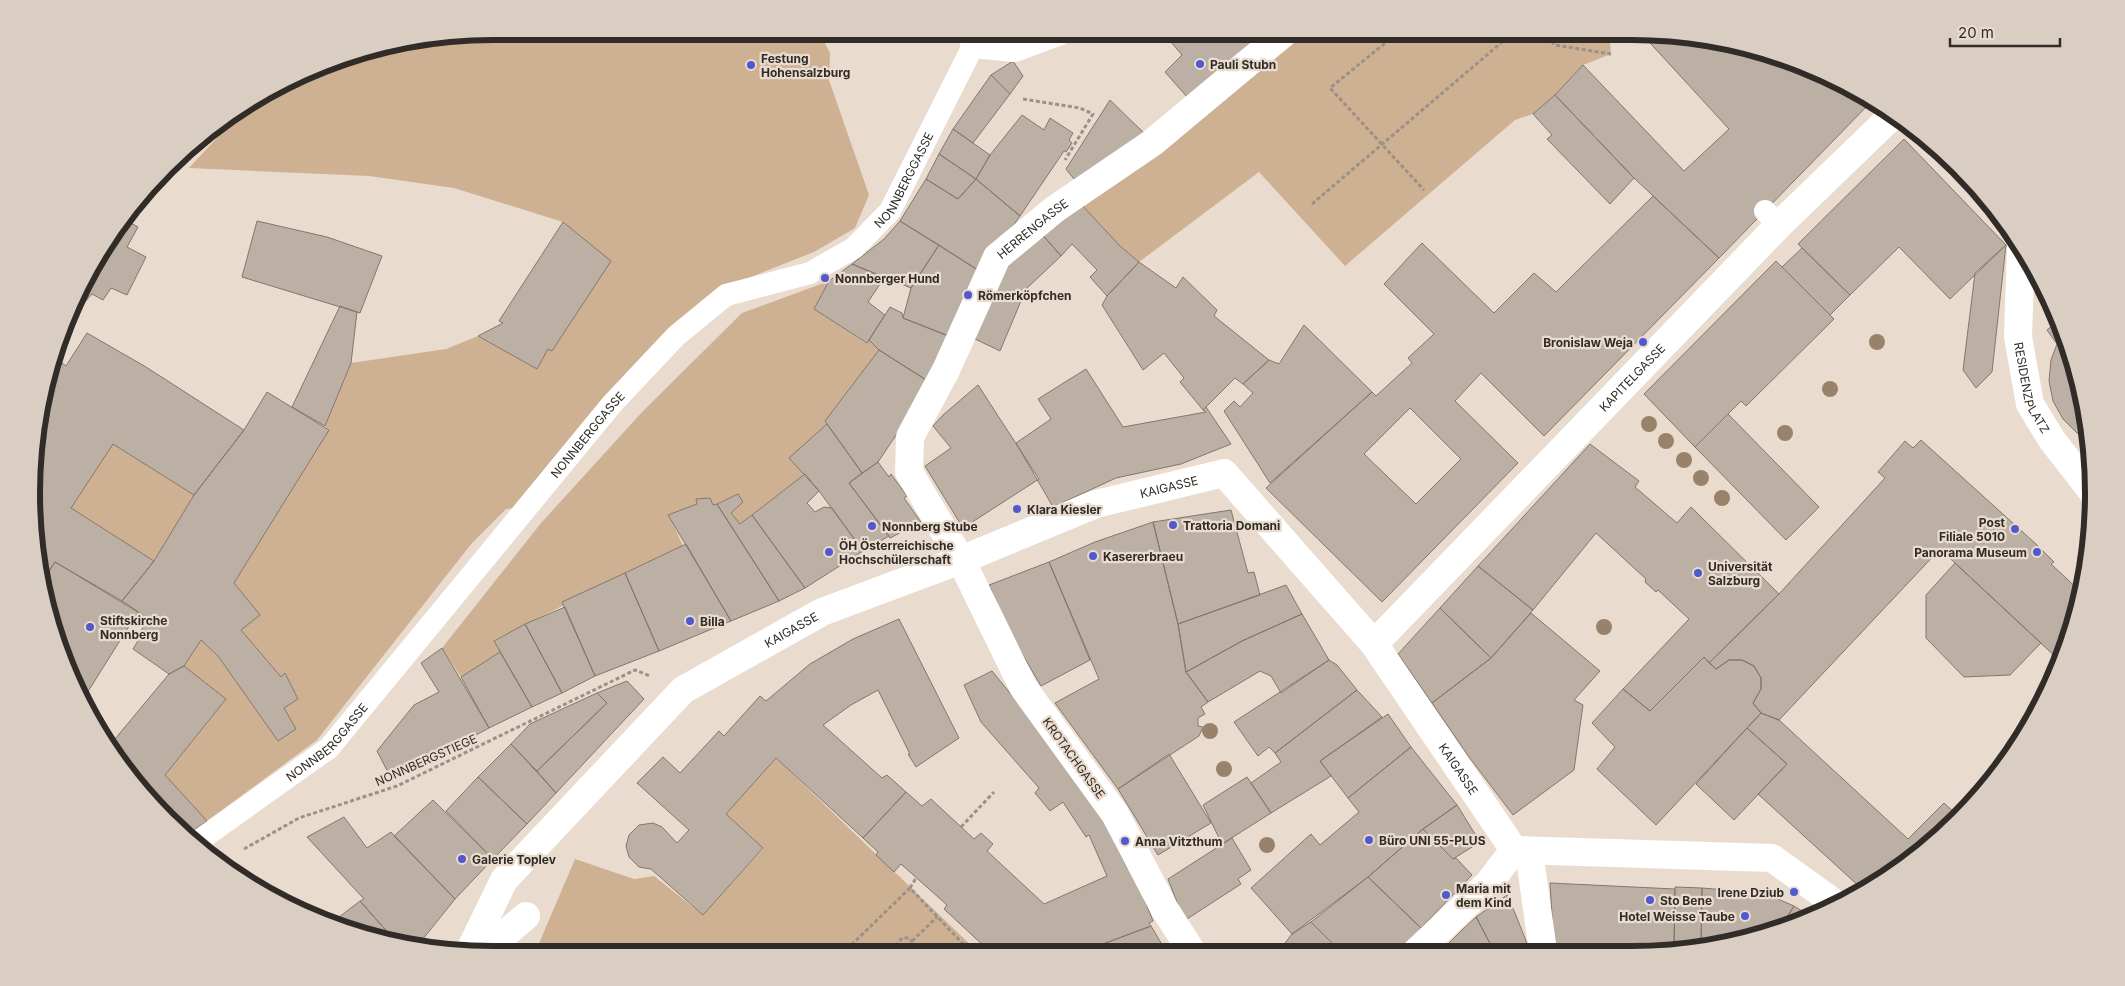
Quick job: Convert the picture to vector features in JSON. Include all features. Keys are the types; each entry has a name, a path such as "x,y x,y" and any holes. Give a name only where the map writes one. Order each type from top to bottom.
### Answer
{"street":[{"path":"979,40 1014,48 1036,40"},
{"name":"HERRENGASSE","path":"961,560 909,472 910,437 946,370 997,257 1055,209 1152,143 1275,40"},
{"name":"KAPITELGASSE","path":"1374,644 1772,218 1888,119"},
{"name":"RESIDENZPLATZ","path":"2021,261 2018,337 2030,404 2052,440 2085,482"},
{"name":"KAIGASSE","path":"472,945 504,880 684,690 822,612 961,560 1096,504 1224,473 1374,644 1522,851"},
{"name":"KROTACHGASSE","path":"961,560 1023,687 1115,814 1164,908 1188,946"},
{"path":"1522,851 1542,946"},
{"path":"1422,946 1522,851 1772,858 1830,900"},
{"path":"491,946 526,916"}],"lane":[{"name":"NONNBERGGASSE","path":"201,839 329,748 612,404 676,336 726,296 810,273 854,248 890,211 969,40"}],"path":[{"path":"1389,40 1330,88 1424,190"},
{"path":"1312,204 1504,40"},
{"path":"1551,40 1555,45 1611,54"},
{"path":"1023,99 1080,108 1093,114 1061,167"},
{"name":"NONNBERGSTIEGE","path":"242,850 299,818 397,786 635,670"},
{"path":"961,827 994,792"},
{"path":"852,946 910,888 916,878"},
{"path":"910,888 965,946"},
{"path":"912,941 937,918"},
{"path":"896,946 899,941 906,938 912,941 914,946"}],"shaded area":[{"path":"493,40 824,40 830,53 829,80 869,195 855,228 814,252 728,286 519,508 506,509 472,543 317,740 207,821 165,775 226,699 184,666 201,640 218,656 278,741 296,729 284,708 298,699 285,673 281,677 241,630 259,615 234,583 329,430 325,426 351,363 446,349 478,336 537,369 548,349 552,351 610,261 563,222 454,188 369,176 189,168 228,125 266,101 320,74 376,55 405,49 463,41"},
{"path":"1298,40 1610,40 1611,54 1583,65 1555,95 1533,114 1515,120 1345,266 1259,172 1139,262 1120,246 1080,203 1175,141"},
{"path":"829,281 814,309 866,343 869,340 879,350 825,421 827,424 790,458 805,474 740,524 731,513 743,502 738,494 713,505 710,498 696,499 697,504 669,515 683,546 494,640 500,652 461,677 442,648 541,523 644,410 742,313"},
{"path":"113,444 194,495 154,561 71,508"},
{"path":"776,758 972,946 538,946 575,859 634,879 654,876 703,915 763,849 726,814"}],"building":[{"name":"Pauli Stubn","path":"1169,40 1253,40 1188,98 1165,72 1182,55"},
{"path":"1648,41 1691,44 1749,55 1805,74 1867,106 1719,258 1634,178 1555,95 1583,65 1684,171 1729,129"},
{"path":"1013,61 1023,76 1010,94 991,75"},
{"path":"991,75 1010,94 973,143 953,129"},
{"path":"1555,95 1634,178 1610,204 1547,139 1552,135 1533,114"},
{"path":"1110,100 1146,135 1078,184 1066,169"},
{"path":"1022,115 1044,130 1050,118 1073,133 1069,140 1072,143 1066,152 1064,151 1020,216 976,179 990,155"},
{"path":"953,129 990,155 976,179 939,154"},
{"path":"1904,139 2006,245 1950,299 1899,247 1850,295 1798,244"},
{"path":"939,154 976,179 958,199 926,179"},
{"path":"926,179 958,199 976,179 1020,216 981,272 900,221"},
{"path":"1653,196 1719,258 1544,436 1481,373 1455,401 1518,463 1382,602 1266,488 1372,392 1376,396 1412,363 1408,358 1434,334 1384,284 1422,243 1494,313 1534,273 1556,292","holes":["1410,408 1461,459 1416,504 1364,454"]},
{"path":"1080,203 1120,246 1139,262 1107,296 1090,277 1097,270 1072,244 1061,256 1040,232"},
{"path":"257,221 327,237 382,256 360,313 242,277"},
{"path":"900,221 939,245 911,288 852,264 884,239"},
{"path":"563,222 611,261 552,351 548,349 537,369 478,336 503,323 499,321"},
{"path":"130,223 138,227 127,247 146,257 127,295 111,288 103,300 92,294 80,307 116,241"},
{"path":"1040,232 1061,256 1026,289 1000,351 973,338 1006,263"},
{"path":"939,245 981,272 951,337 903,318 911,288"},
{"path":"2006,245 1992,372 1976,388 1963,370 1975,273"},
{"path":"1802,248 1850,295 1830,315 1782,267"},
{"path":"1776,261 1834,319 1746,406 1741,401 1695,447 1644,394"},
{"path":"1139,262 1176,288 1183,277 1217,310 1214,316 1269,360 1243,384 1235,378 1203,410 1180,382 1184,378 1164,353 1143,370 1102,305 1107,296"},
{"path":"852,264 884,278 868,302 885,315 867,343 814,309 829,281"},
{"path":"2028,274 2040,297 2025,276"},
{"path":"340,306 357,312 351,363 325,426 292,407"},
{"path":"890,307 902,313 903,318 951,337 931,383 879,350 869,340"},
{"path":"1304,325 1372,392 1270,483 1224,411 1234,401 1240,407 1253,393 1243,384 1269,360 1279,364"},
{"path":"2053,325 2061,347 2070,376 2081,435 2063,419 2053,401 2049,381 2051,360 2057,344 2047,330"},
{"path":"87,333 146,367 244,430 194,495 113,444 71,508 154,561 122,601 55,562 48,573 41,523 41,463 44,434 53,386 56,380 55,376 62,363 66,366"},
{"path":"879,350 931,383 878,462 862,473 825,421"},
{"path":"1086,369 1123,427 1206,412 1203,410 1206,407 1231,444 1181,464 1116,478 1053,507 1016,443 1051,419 1038,399"},
{"path":"978,385 1039,479 963,528 925,466 951,448 933,426"},
{"path":"267,392 329,430 234,583 260,615 241,630 281,677 285,673 298,699 284,708 296,729 278,741 218,656 201,640 184,666 169,674 133,649 138,641 135,639 149,619 122,601 154,561 194,495 244,430"},
{"path":"1728,414 1819,507 1786,540 1695,447"},
{"path":"827,424 862,473 849,483 889,536 863,551 819,491 789,458"},
{"path":"1921,440 2036,544 2054,562 2051,564 2075,586 2070,610 2055,656 1940,549 1779,720 1761,713 1753,703 1761,689 1761,678 1754,666 1742,660 1729,660 1716,669 1709,663 1779,594 1885,478 1878,472 1905,441 1913,448"},
{"name":"Universität Salzburg","path":"1590,444 1639,481 1635,487 1677,523 1691,507 1779,594 1709,663 1704,657 1650,711 1623,689 1689,619 1658,590 1656,592 1645,582 1646,579 1596,533 1533,610 1478,566"},
{"path":"878,462 889,477 891,474 907,496 904,498 921,522 890,538 849,483"},
{"path":"805,474 819,491 807,503 815,512 824,507 832,508 863,551 805,588 752,515"},
{"path":"738,494 743,502 731,513 740,524 752,515 805,588 779,601 717,504"},
{"path":"710,498 713,505 717,504 779,601 731,621 668,515 697,504 696,499"},
{"path":"1231,510 1248,573 1254,572 1260,595 1178,624 1153,522"},
{"path":"1153,522 1178,624 1186,672 1208,702 1201,707 1205,714 1198,718 1198,726 1203,727 1199,736 1118,789 1055,703 1099,679 1049,562 1095,542"},
{"path":"686,544 731,621 659,651 625,573"},
{"name":"Stiftskirche Nonnberg","path":"55,562 138,612 87,693 64,639 55,610 48,573"},
{"path":"1049,562 1090,660 1041,686 1011,635 989,585"},
{"path":"1955,563 2041,643 2010,675 1964,677 1926,638 1926,595"},
{"path":"1478,566 1533,610 1491,658 1440,608"},
{"path":"625,573 659,651 595,676 562,602"},
{"path":"1286,585 1302,614 1242,641 1186,672 1178,624"},
{"path":"565,607 595,676 562,693 525,624"},
{"path":"1440,608 1491,658 1432,703 1398,654"},
{"path":"1531,613 1600,671 1574,700 1583,705 1574,770 1513,815 1469,757 1432,703 1491,658"},
{"path":"1302,614 1329,660 1281,693 1271,676 1260,671 1208,702 1186,672 1242,641"},
{"path":"899,619 959,738 916,767 878,690 851,705 823,725 882,778 887,775 906,792 863,838 776,758 726,814 763,848 703,915 651,869 639,867 629,857 626,846 629,835 639,825 653,823 662,827 677,843 689,830 637,783 663,757 680,773 719,731 724,736 760,696 766,701 810,664 853,639"},
{"path":"525,624 562,693 532,707 494,641"},
{"path":"442,648 489,728 392,780 377,751 414,705 439,692 421,663"},
{"path":"500,652 532,707 489,728 461,677"},
{"path":"1704,657 1716,669 1729,660 1742,660 1754,666 1761,678 1761,689 1753,703 1761,713 1656,825 1597,769 1615,747 1592,723 1623,689 1650,711"},
{"path":"1329,660 1337,665 1357,690 1275,753 1269,747 1258,756 1234,722"},
{"path":"184,666 226,699 165,775 207,821 192,832 152,792 114,741 169,674"},
{"path":"992,671 1086,786 1128,869 1132,868 1153,921 1149,923 1151,926 1098,946 992,946 990,944 984,946 944,909 947,905 901,864 894,872 876,855 878,852 863,838 906,792 922,806 931,799 974,839 981,833 993,844 987,851 1044,904 1107,876 1089,835 1086,837 1063,802 1050,811 1035,793 1039,788 981,722 964,685"},
{"path":"627,681 644,699 556,793 537,771 607,703 597,693"},
{"path":"1357,690 1382,717 1320,761 1331,776 1271,813 1251,783 1281,762 1275,753"},
{"path":"597,693 607,703 537,771 511,744 530,724"},
{"path":"1761,713 1779,720 1908,839 1944,803 1953,812 1931,834 1908,852 1884,870 1858,885 1758,794 1787,764 1747,728"},
{"path":"1388,714 1411,747 1348,798 1320,761"},
{"path":"1747,728 1787,764 1734,820 1696,784"},
{"path":"511,744 556,793 527,824 478,777"},
{"name":"Büro UNI 55-PLUS","path":"1411,747 1457,805 1423,829 1368,877 1292,934 1251,888 1311,834 1320,845 1359,812 1348,798"},
{"path":"1169,754 1211,823 1158,855 1118,789"},
{"path":"478,777 527,824 493,859 446,811"},
{"path":"1247,777 1271,813 1222,844 1203,805"},
{"path":"433,800 493,859 455,899 394,836"},
{"path":"1457,805 1480,842 1453,859 1423,829"},
{"path":"344,817 367,848 391,832 455,899 422,940 389,934 360,901 364,899 307,837"},
{"path":"1423,829 1472,875 1421,928 1368,877"},
{"path":"1232,838 1251,870 1238,879 1241,884 1187,919 1180,910 1168,879"},
{"path":"1368,877 1421,928 1404,946 1335,946 1311,922"},
{"path":"1550,883 1675,889 1674,944 1554,946"},
{"path":"1675,887 1702,888 1701,940 1674,944"},
{"name":"Hotel Weisse Taube","path":"1702,888 1764,893 1794,906 1786,919 1778,922 1749,931 1701,940"},
{"path":"1507,895 1528,946 1491,946 1476,917"},
{"path":"360,901 389,934 376,931 337,918"},
{"path":"1794,906 1804,912 1786,919"},
{"path":"1476,917 1491,946 1446,946"},
{"path":"1311,922 1335,946 1283,946 1292,934"},
{"path":"1151,926 1163,946 1098,946"}],"place":[{"name":"Pauli Stubn","path":"1200,64"},
{"name":"Festung Hohensalzburg","path":"751,65"},
{"name":"Nonnberger Hund","path":"825,278"},
{"name":"Römerköpfchen","path":"968,295"},
{"name":"Bronislaw Weja","path":"1643,342"},
{"name":"Klara Kiesler","path":"1017,509"},
{"name":"Trattoria Domani","path":"1173,525"},
{"name":"Nonnberg Stube","path":"872,526"},
{"name":"Post Filiale 5010","path":"2015,529"},
{"name":"ÖH Österreichische Hochschülerschaft","path":"829,552"},
{"name":"Panorama Museum","path":"2037,552"},
{"name":"Kasererbraeu","path":"1093,556"},
{"name":"Universität Salzburg","path":"1698,573"},
{"name":"Billa","path":"690,621"},
{"name":"Stiftskirche Nonnberg","path":"90,627"},
{"name":"Büro UNI 55-PLUS","path":"1369,840"},
{"name":"Anna Vitzthum","path":"1125,841"},
{"name":"Galerie Toplev","path":"462,859"},
{"name":"Irene Dziub","path":"1794,892"},
{"name":"Maria mit dem Kind","path":"1446,895"},
{"name":"Sto Bene","path":"1650,900"},
{"name":"Hotel Weisse Taube","path":"1745,916"}]}
